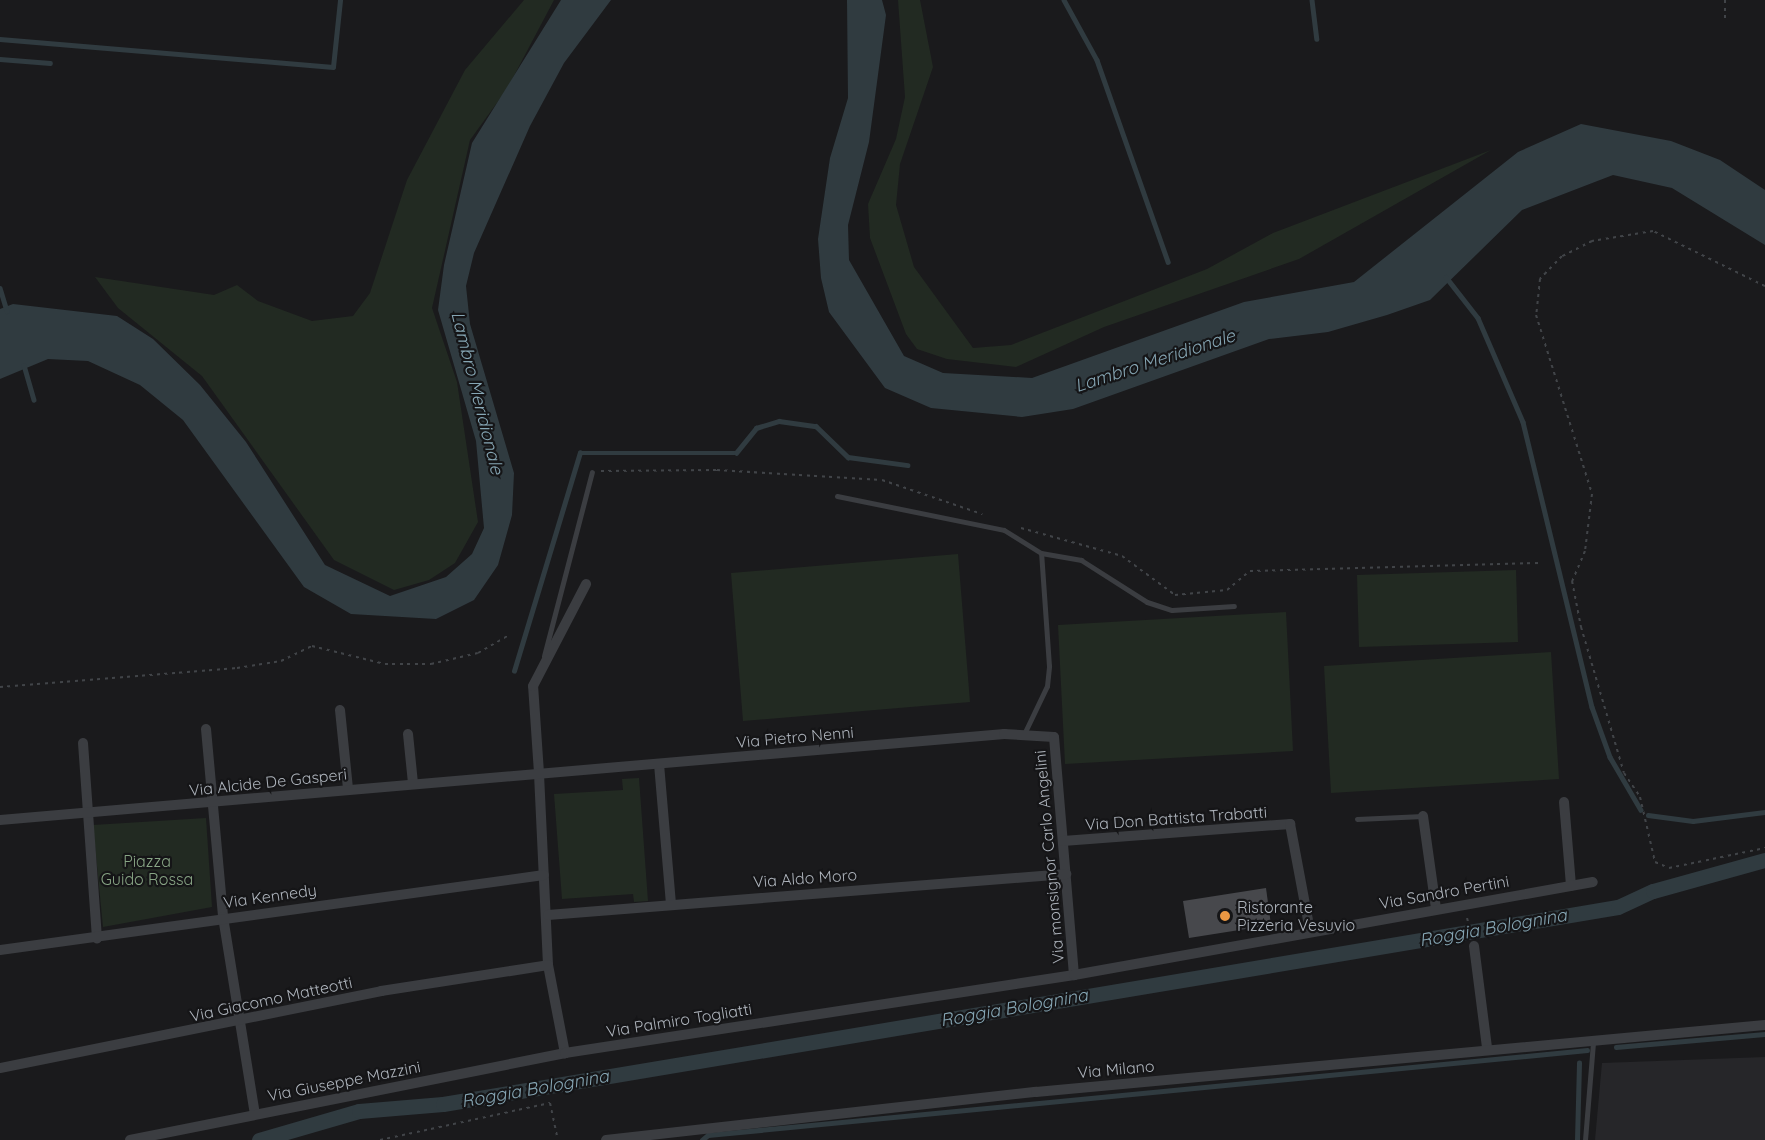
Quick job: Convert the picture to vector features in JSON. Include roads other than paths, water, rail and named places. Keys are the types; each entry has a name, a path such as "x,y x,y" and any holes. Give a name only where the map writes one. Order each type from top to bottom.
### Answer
{"street":[{"path":"565,1053 548,965 548,915 533,686 586,584"},
{"path":"340,710 348,789"},
{"path":"206,729 223,917 255,1114"},
{"path":"408,734 413,783"},
{"name":"Via Pietro Nenni","path":"539,774 1024,734 1054,737"},
{"name":"Via monsignor Carlo Angelini","path":"1054,737 1074,975"},
{"path":"83,743 86,813 97,938"},
{"path":"659,764 671,904"},
{"name":"Via Alcide De Gasperi","path":"0,820 213,804 413,783 539,774"},
{"path":"1564,802 1571,886"},
{"path":"1423,816 1436,909"},
{"name":"Via Don Battista Trabatti","path":"1063,841 1290,824 1310,931"},
{"name":"Via Aldo Moro","path":"548,915 1066,874"},
{"name":"Via Kennedy","path":"0,950 97,938 223,917 544,875"},
{"name":"Via Sandro Pertini","path":"1074,975 1593,882"},
{"path":"1473,941 1487,1048"},
{"name":"Via Giacomo Matteotti","path":"0,1068 239,1022 381,991 548,965"},
{"name":"Via Palmiro Togliatti","path":"565,1053 1074,975"},
{"name":"Via Milano","path":"606,1140 670,1136 1487,1048 1765,1025"},
{"name":"Via Giuseppe Mazzini","path":"130,1140 565,1053"}],"lane":[{"path":"543,664 592,472"},
{"path":"837,495 1004,530 1041,553 1081,560 1148,602 1172,610 1233,606"},
{"path":"1024,734 1047,686 1050,666 1041,553"},
{"path":"1358,819 1423,816"},
{"path":"1585,1140 1593,1040"}],"water":[{"name":"Lambro Meridionale","path":"561,0 611,0 564,63 530,126 474,253 466,286 470,324 514,473 512,515 498,565 474,600 436,619 351,614 304,587 183,420 140,385 88,361 48,359 0,379 0,309 13,304 117,316 153,339 200,385 246,442 325,565 390,596 446,577 472,554 484,528 476,441 438,310 444,265 472,143"},
{"name":"Lambro Meridionale","path":"847,0 882,0 886,15 869,142 848,225 849,260 904,356 943,373 1032,378 1244,302 1354,282 1518,152 1581,124 1671,141 1720,160 1765,190 1765,245 1672,188 1613,175 1522,210 1430,300 1387,315 1328,332 1269,339 1073,409 1022,417 931,408 885,388 829,312 821,278 818,239 830,158 848,98"}],"waterway":[{"path":"0,39 333,67 340,0"},
{"path":"1064,0 1097,60 1168,262"},
{"path":"1312,0 1317,39"},
{"path":"0,59 50,63"},
{"path":"1446,277 1478,318 1523,422 1592,707 1610,757 1641,810"},
{"path":"0,288 7,311"},
{"path":"24,365 34,400"},
{"path":"514,671 580,453 736,453 756,428 779,421 816,426 848,457 907,465"},
{"path":"1648,815 1693,821 1765,812"},
{"name":"Roggia Bolognina","path":"259,1140 359,1111 443,1104 1618,907 1653,891 1765,860"},
{"path":"1616,1047 1765,1034"},
{"path":"702,1140 708,1135 1587,1050"},
{"path":"1577,1140 1579,1063"}],"place":[{"name":"Ristorante Pizzeria Vesuvio","path":"1225,916"}],"park label":[{"name":"Piazza Guido Rossa","path":"147,870"}]}
